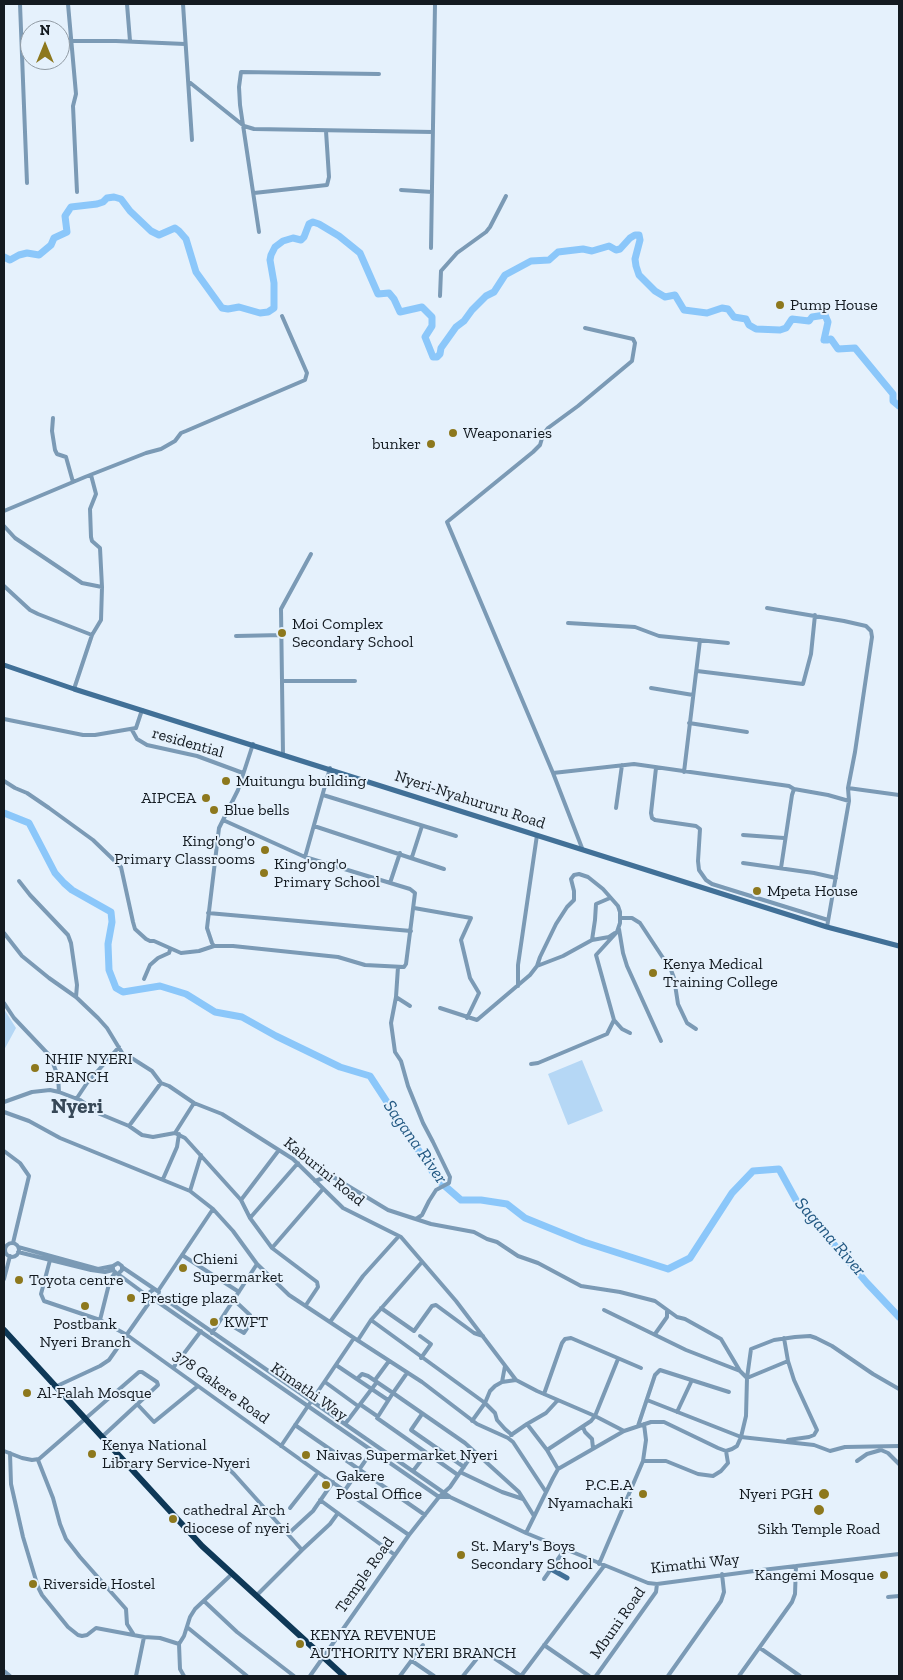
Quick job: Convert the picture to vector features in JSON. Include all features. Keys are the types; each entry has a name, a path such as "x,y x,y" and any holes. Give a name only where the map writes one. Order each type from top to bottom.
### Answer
{"highway":[{"path":"4,1330 86,1420 103,1436 172,1514 232,1574 344,1676"}],"main road":[{"name":"Nyeri-Nyahururu Road","path":"4,666 827,927 899,946"},
{"path":"551,1569 567,1578"}],"street":[{"path":"20,4 21,20"},
{"path":"68,4 76,94 73,106 77,192"},
{"path":"128,4 130,41"},
{"path":"183,4 192,140"},
{"path":"431,248 435,4"},
{"path":"72,42 130,41 185,44"},
{"path":"23,70 27,183"},
{"path":"259,232 239,87 241,72 379,74"},
{"path":"188,81 244,126 266,130 433,132"},
{"path":"254,192 327,185 329,177 326,131"},
{"path":"401,190 432,192"},
{"path":"440,296 441,271 457,253 486,232 506,196"},
{"path":"4,511 72,482 161,449 175,441 183,432 256,399 305,380 307,373 282,316"},
{"path":"582,848 553,773 447,522 540,446 542,435 548,428 578,406 632,361 635,343 633,339 585,328"},
{"path":"53,418 52,431 55,450 58,454 66,457 72,482"},
{"path":"74,689 92,635 101,620 100,548 93,542 91,537 90,509 96,494 91,475"},
{"path":"4,526 15,538 82,583 102,587"},
{"path":"283,754 281,609 311,554"},
{"path":"4,586 30,610 92,635"},
{"path":"767,608 815,615 866,626 871,631 871,647 848,788 850,801 827,927"},
{"path":"697,671 803,684 811,654 815,615"},
{"path":"568,623 635,627 659,636 728,644"},
{"path":"236,636 282,635"},
{"path":"684,772 700,640"},
{"path":"283,681 355,681"},
{"path":"651,688 693,695"},
{"path":"4,719 83,735 132,730 138,725 142,710"},
{"path":"689,724 748,732"},
{"name":"residential","path":"132,730 137,739 147,745 187,753 243,773"},
{"path":"214,946 208,933 208,913 218,838 222,820 231,805 252,744"},
{"path":"553,773 622,765 656,768 789,786 794,789 850,801"},
{"path":"616,808 622,765"},
{"path":"305,857 330,768"},
{"path":"656,768 651,808 652,818 696,826 700,829 699,870 706,880 712,884 828,920"},
{"path":"4,781 50,808 93,840 121,868 135,929 150,941 154,941 170,950 186,953 214,946 234,946 338,957 365,965 404,967 416,896 413,891 305,857 222,820"},
{"path":"848,788 899,795"},
{"path":"781,868 784,838 794,789"},
{"path":"323,795 456,836"},
{"path":"314,826 444,869"},
{"path":"412,857 422,826"},
{"path":"518,986 518,965 537,834"},
{"path":"743,835 784,838"},
{"path":"390,883 400,854"},
{"path":"743,864 814,872 836,878"},
{"path":"440,1008 477,1020 518,986 537,966 556,924 574,900 571,879 574,875 579,874 588,877 603,888 618,906 621,918 618,930 627,966 661,1041"},
{"path":"19,881 68,936 71,942 77,985 76,997"},
{"path":"592,940 596,904 610,898"},
{"path":"414,908 470,918 461,940 470,978 479,993 467,1018"},
{"path":"208,913 411,931"},
{"path":"621,918 632,918 640,923 671,970 678,1004 687,1022 696,1029"},
{"path":"537,966 563,956 592,940 609,936 618,930"},
{"path":"618,930 596,955 614,1020 622,1029 630,1033"},
{"name":"Kaburini Road","path":"4,933 22,956 76,997 107,1028 124,1056 152,1071 161,1083 194,1102 222,1114 298,1163 343,1208 399,1236 456,1301 516,1380 624,1431"},
{"path":"144,979 150,965 158,958 169,954 170,950"},
{"path":"398,967 396,997 391,1022 395,1052 401,1061 408,1086 423,1123 450,1177 449,1183 436,1190 428,1201 422,1215 416,1219"},
{"path":"396,997 410,1006"},
{"path":"4,1004 14,1018 50,1056 58,1076 59,1092"},
{"path":"531,1064 538,1063 607,1034 614,1020"},
{"path":"76,1098 118,1047"},
{"path":"129,1126 161,1083"},
{"path":"4,1102 32,1092 50,1090 76,1098 100,1114 129,1126 142,1135 153,1137 177,1134 201,1155 241,1200 250,1218 272,1248 317,1282 318,1287 306,1305"},
{"path":"163,1179 177,1146 177,1134 194,1102"},
{"path":"4,1112 29,1121 60,1138 190,1191 213,1209 233,1231 257,1264 289,1294 407,1373 472,1421 510,1436"},
{"path":"241,1200 279,1150"},
{"path":"4,1151 20,1163 29,1176 13,1243 18,1250 96,1272 115,1271"},
{"path":"190,1191 201,1155"},
{"path":"250,1218 298,1163"},
{"path":"315,1180 326,1177 335,1178 384,1208 444,1228 470,1231 497,1242 518,1256 538,1263 580,1286 640,1296 655,1301 666,1310 721,1339 740,1371 747,1378"},
{"path":"272,1248 323,1189"},
{"path":"57,1386 109,1360 152,1299 159,1293 213,1209"},
{"path":"330,1322 364,1276 399,1236"},
{"path":"10,1256 4,1251 5,1246 13,1243"},
{"path":"10,1256 15,1255 18,1250"},
{"path":"18,1250 94,1268 121,1272 122,1267"},
{"path":"182,1255 239,1292"},
{"path":"4,1279 10,1256"},
{"name":"378 Gakere Road","path":"50,1260 42,1294 44,1301 100,1320 127,1335 281,1446 410,1535"},
{"path":"281,1446 336,1365 381,1308 422,1262"},
{"path":"100,1320 110,1280 118,1263 159,1293"},
{"path":"212,1333 257,1264"},
{"name":"Kimathi Way","path":"115,1271 152,1299 439,1497 450,1497"},
{"path":"152,1299 149,1293 153,1290"},
{"name":"Kimathi Way","path":"159,1293 212,1333 450,1497 526,1533 648,1583 657,1584 722,1574 899,1554"},
{"path":"234,1300 250,1315 252,1321 244,1333 234,1326"},
{"path":"381,1308 414,1331 432,1306 436,1305 474,1333 483,1336"},
{"path":"604,1310 686,1350 740,1371"},
{"path":"655,1334 667,1317 668,1313 666,1310"},
{"path":"371,1320 495,1413 497,1420 510,1436 546,1492"},
{"path":"173,1368 201,1331"},
{"path":"420,1336 431,1344 422,1358"},
{"path":"526,1533 558,1470 624,1431 657,1422 670,1424 726,1451 737,1446 741,1437 748,1404 747,1378 750,1349 784,1338 810,1336 820,1340 899,1389"},
{"path":"544,1394 565,1339 571,1338 641,1368"},
{"path":"784,1338 794,1380 817,1430 814,1435 809,1437 784,1441"},
{"path":"546,1450 583,1427 595,1416 618,1359"},
{"path":"345,1424 372,1389 389,1361"},
{"path":"747,1378 788,1361"},
{"path":"336,1365 388,1400"},
{"path":"502,1382 505,1366"},
{"path":"638,1426 655,1375 660,1370 730,1392"},
{"path":"4,1451 22,1458 38,1460 141,1371 157,1382 158,1385 138,1405 103,1436"},
{"path":"377,1416 407,1373"},
{"path":"357,1379 362,1374 376,1381 465,1443 519,1492 534,1516"},
{"path":"472,1421 485,1404 490,1391 495,1386 502,1382 516,1380"},
{"path":"678,1412 692,1380"},
{"path":"325,1382 377,1416 379,1420 426,1453 459,1473 523,1499"},
{"path":"138,1405 154,1422 198,1386"},
{"path":"510,1436 546,1413 558,1400"},
{"path":"648,1400 741,1437 814,1444 830,1451 845,1447 899,1446"},
{"path":"422,1414 412,1430 464,1467"},
{"path":"527,1424 558,1470"},
{"path":"599,1564 643,1461 646,1440 644,1424"},
{"path":"295,1425 424,1515"},
{"path":"583,1427 592,1439 593,1448"},
{"path":"345,1490 376,1445"},
{"path":"857,1461 867,1454 881,1450 888,1453 899,1464"},
{"path":"643,1461 666,1461 698,1474 713,1476 728,1463 726,1451"},
{"name":"Temple Road","path":"310,1676 424,1515 445,1492 474,1452"},
{"path":"10,1453 11,1484 23,1537 38,1587 42,1595 68,1627 82,1636 87,1635 96,1628 160,1638 179,1644"},
{"path":"412,1471 426,1453"},
{"path":"38,1460 66,1539 126,1609 128,1628 134,1635"},
{"path":"220,1461 302,1550"},
{"path":"290,1508 316,1475"},
{"path":"288,1534 313,1511 333,1482"},
{"path":"320,1500 395,1555"},
{"path":"256,1596 338,1514"},
{"path":"544,1579 565,1548"},
{"path":"463,1676 479,1656 485,1652 521,1676 604,1566"},
{"path":"739,1676 794,1598 796,1566"},
{"path":"184,1676 180,1669 179,1644 188,1627 190,1617 195,1609 232,1574"},
{"path":"668,1676 721,1601 724,1592 722,1574"},
{"name":"Mbuni Road","path":"596,1676 656,1592 657,1584"},
{"path":"888,1597 899,1596"},
{"path":"204,1601 236,1632 294,1676"},
{"path":"188,1627 247,1676"},
{"path":"136,1676 144,1637"},
{"path":"400,1676 423,1645"},
{"path":"544,1645 589,1676"},
{"path":"760,1648 800,1676"},
{"path":"412,1660 434,1676"},
{"path":"4,1671 10,1676"}],"shaded area":[{"path":"4,1009 16,1028 4,1050"},
{"path":"582,1060 603,1111 568,1125 548,1074"}],"waterway":[{"path":"4,257 10,260 27,253 39,255 51,245 54,238 67,232 65,216 71,207 97,204 107,198 114,197 121,199 130,211 151,231 159,235 175,228 179,231 186,239 196,272 222,308 239,307 260,313 268,312 274,308 274,283 270,260 275,247 283,241 293,238 301,240 309,224 313,222 339,236 360,253 378,294 389,293 400,312 422,307 432,317 432,326 425,337 433,357 437,357 456,327 464,321 486,296 494,292 505,275 531,261 549,260 558,252 583,249 592,251 609,246 616,250 620,249 630,238 639,235 640,240 635,259 636,266 639,275 655,291 665,297 675,295 684,310 707,313 722,308 728,309 734,317 746,319 749,325 756,329 780,330 786,328 792,319 809,321 812,317 825,315 828,322 824,340 831,339 838,349 855,348 893,394 893,401 899,406"},
{"name":"Sagana River","path":"4,813 29,823 55,873 64,883 72,890 111,912 112,922 108,944 109,970 116,988 123,992 160,986 186,994 215,1012 242,1017 340,1067 370,1076 438,1180 461,1200 481,1200 507,1204 525,1218 584,1242 668,1269 690,1258 732,1193 753,1171 779,1169 796,1200 867,1283 899,1317"}],"place":[{"name":"Pump House","path":"780,305"},
{"name":"Weaponaries","path":"453,433"},
{"name":"bunker","path":"431,444"},
{"name":"Moi Complex Secondary School","path":"282,633"},
{"name":"Muitungu building","path":"226,781"},
{"name":"AIPCEA","path":"206,798"},
{"name":"Blue bells","path":"214,810"},
{"name":"King'ong'o Primary Classrooms","path":"265,850"},
{"name":"King'ong'o Primary School","path":"264,873"},
{"name":"Mpeta House","path":"757,891"},
{"name":"Kenya Medical Training College","path":"653,973"},
{"name":"NHIF NYERI BRANCH","path":"35,1068"},
{"name":"Chieni Supermarket","path":"183,1268"},
{"name":"Toyota centre","path":"19,1280"},
{"name":"Prestige plaza","path":"131,1298"},
{"name":"Postbank Nyeri Branch","path":"85,1306"},
{"name":"KWFT","path":"214,1322"},
{"name":"Al-Falah Mosque","path":"27,1393"},
{"name":"Kenya National Library Service-Nyeri","path":"92,1454"},
{"name":"Naivas Supermarket Nyeri","path":"306,1455"},
{"name":"Gakere Postal Office","path":"326,1485"},
{"name":"P.C.E.A Nyamachaki","path":"643,1494"},
{"name":"Nyeri PGH","path":"824,1494"},
{"name":"Sikh Temple Road","path":"819,1510"},
{"name":"cathedral Arch diocese of nyeri","path":"173,1519"},
{"name":"St. Mary's Boys Secondary School","path":"461,1555"},
{"name":"Kangemi Mosque","path":"884,1575"},
{"name":"Riverside Hostel","path":"33,1584"},
{"name":"KENYA REVENUE AUTHORITY NYERI BRANCH","path":"300,1644"}],"district":[{"name":"Nyeri","path":"77,1107"}]}
